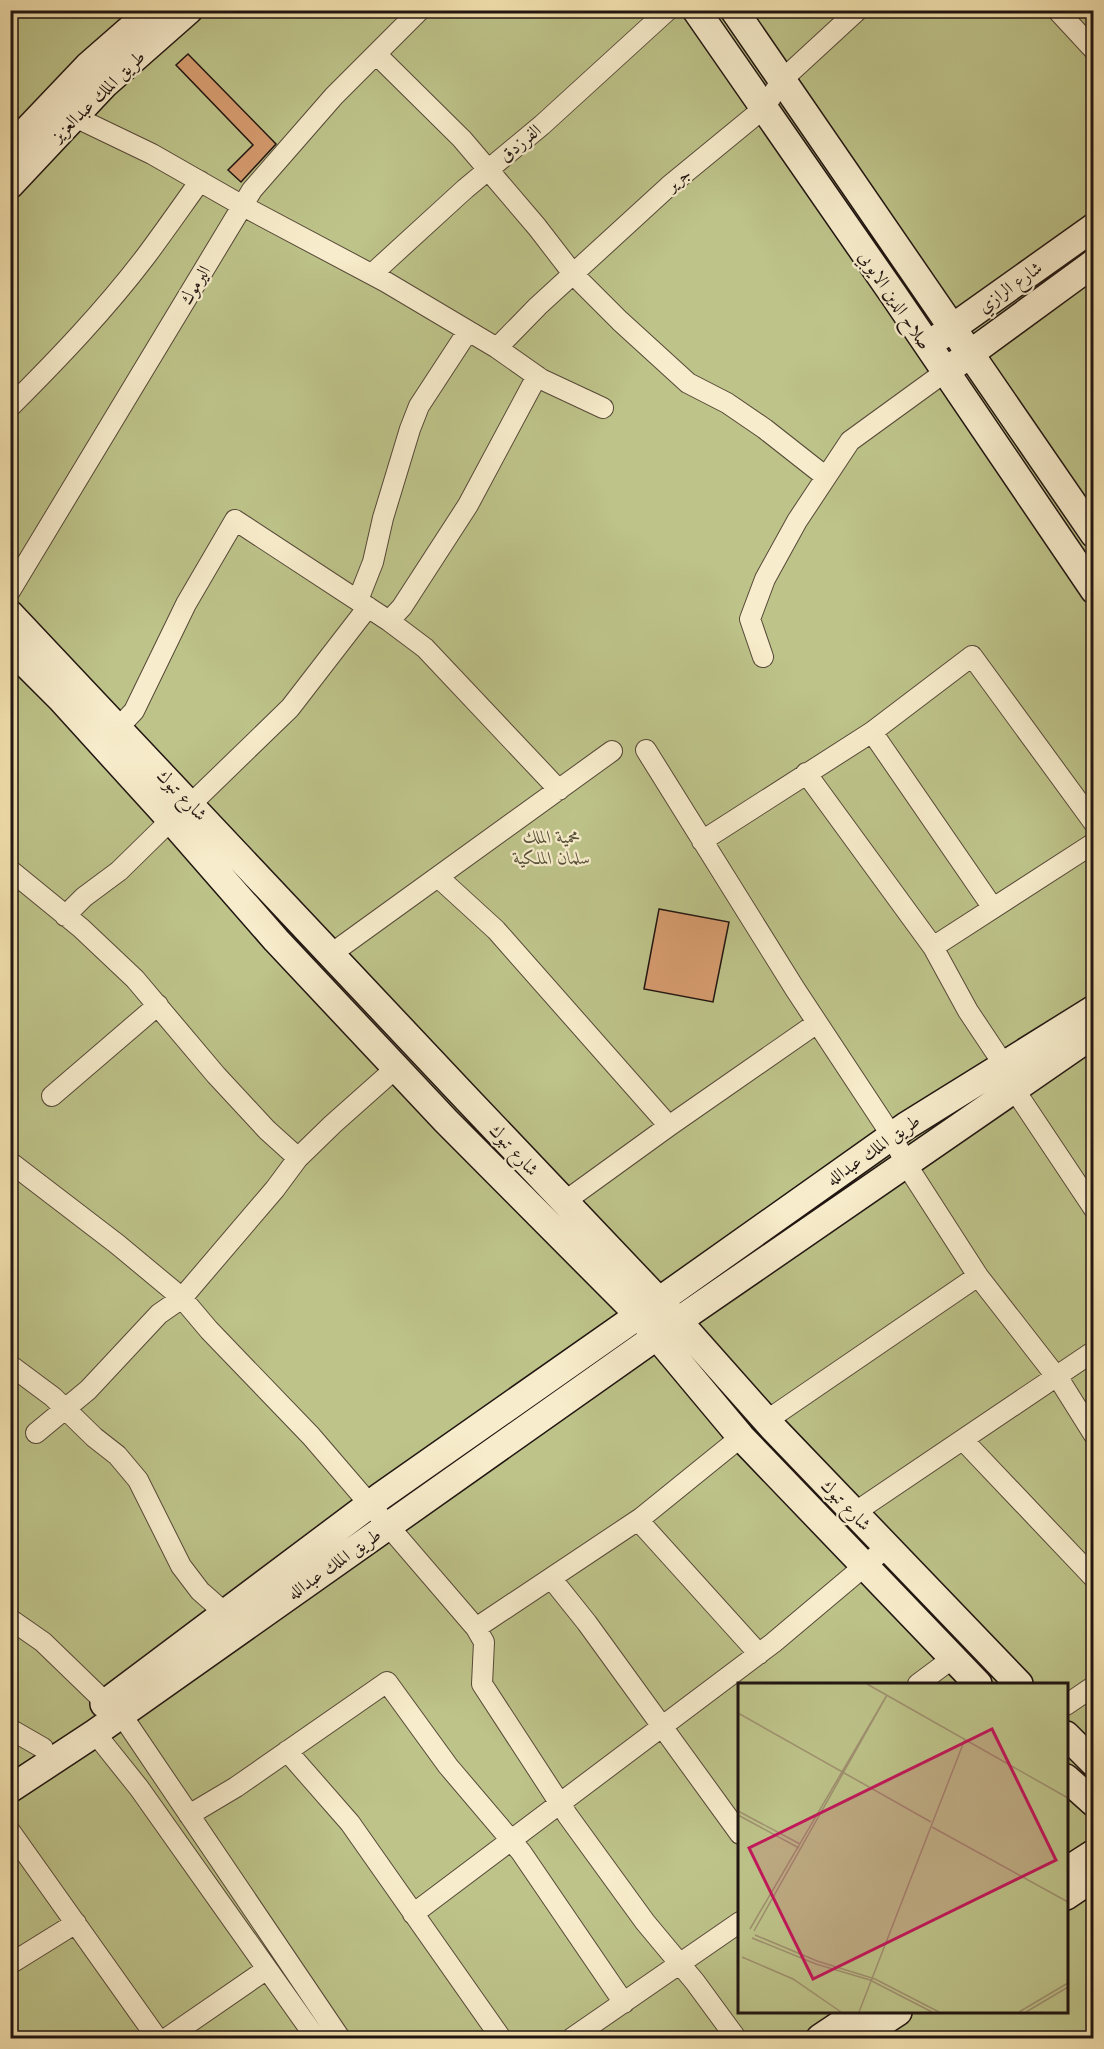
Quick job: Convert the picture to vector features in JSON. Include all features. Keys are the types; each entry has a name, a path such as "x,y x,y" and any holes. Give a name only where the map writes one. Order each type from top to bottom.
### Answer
{"main road":[{"name":"طريق الملك عبدالعزيز","path":"10,148 88,66 152,10"},
{"name":"طريق الملك عبدالعزيز","path":"10,185 105,84 189,10"},
{"name":"صلاح الدين الايوبي","path":"696,10 1094,590"},
{"name":"صلاح الدين الايوبي","path":"734,10 1094,534"},
{"name":"شارع الرازي","path":"927,347 1094,227"},
{"name":"شارع الرازي","path":"945,372 1094,263"},
{"name":"شارع تبوك","path":"10,614 118,728 276,940 396,1068 446,1121 650,1308 678,1321 766,1421 1018,1683"},
{"name":"شارع تبوك","path":"10,648 331,954 564,1202 650,1308 657,1336 741,1437 864,1568 977,1683"},
{"name":"طريق الملك عبدالله","path":"10,1789 95,1733 113,1708 225,1613 370,1504 892,1136 1094,1009"},
{"name":"طريق الملك عبدالله","path":"678,1321 1094,1034"},
{"name":"طريق الملك عبدالله","path":"10,1771 43,1748 113,1708 388,1526 657,1336"},
{"path":"1068,1737 1094,1763"},
{"path":"1068,1780 1094,1803"},
{"path":"1068,1870 1094,1853"},
{"path":"1068,1895 1094,1878"},
{"path":"820,2038 858,2013"},
{"path":"858,2038 896,2013"}],"street":[{"name":"اليرموك","path":"10,591 252,190 334,96 420,10"},
{"name":"الفرزدق","path":"372,274 542,125 668,10"},
{"name":"جرير","path":"497,348 538,306 669,186 764,108 782,80 858,10"},
{"path":"1057,10 1094,50"},
{"path":"376,54 462,139 574,274 620,321 688,382 727,403 765,429 826,477"},
{"path":"75,117 152,154 243,206 372,274 497,348 537,376 603,408"},
{"path":"10,407 58,360 95,317 145,257 200,181"},
{"path":"65,916 84,897 119,871 290,708 363,604 383,518 419,406 468,331"},
{"path":"763,657 750,619 765,579 797,521 850,441 945,372"},
{"path":"389,621 402,607 468,505 537,376"},
{"path":"118,728 134,711 186,604 235,520 389,621 425,648 559,790"},
{"path":"702,841 872,732 972,656 1094,823"},
{"path":"872,732 993,908"},
{"path":"646,750 817,1023 892,1136 906,1164 978,1276 1056,1377 1094,1436"},
{"path":"331,954 612,752"},
{"path":"806,773 933,947 968,1011 1004,1065"},
{"path":"933,947 1094,843"},
{"path":"10,870 127,972 158,1005 169,1022 197,1050 216,1075 267,1130 298,1158"},
{"path":"438,877 496,930 669,1125"},
{"path":"52,1096 158,1005"},
{"path":"564,1202 669,1125 817,1023"},
{"path":"36,1433 88,1390 159,1314 182,1298 275,1189 298,1158 396,1068"},
{"path":"1014,1089 1094,1209"},
{"path":"10,1162 117,1244 182,1298 209,1330 311,1436 476,1628 484,1642 482,1684 560,1804 645,1922 736,2038"},
{"path":"766,1421 978,1276"},
{"path":"854,1513 1094,1351"},
{"path":"10,1365 53,1397 94,1437 117,1455 138,1480 181,1566 200,1591 225,1613"},
{"path":"476,1628 638,1520 741,1437"},
{"path":"963,1440 1094,1578"},
{"path":"638,1520 759,1654"},
{"path":"414,1914 759,1654 887,1548"},
{"path":"551,1578 587,1623 738,1828"},
{"path":"10,1619 43,1642 113,1708 189,1815 340,2038"},
{"path":"919,1683 953,1658"},
{"path":"189,1815 236,1787 387,1682 447,1766 511,1840 624,2003"},
{"path":"1068,1705 1094,1686"},
{"path":"10,1729 43,1748"},
{"path":"95,1733 139,1788 316,2038"},
{"path":"287,1751 350,1823 501,2038"},
{"path":"10,1831 157,2038"},
{"path":"10,1964 76,1923"},
{"path":"572,2038 738,1923"},
{"path":"167,2038 267,1969"}],"green space":[{"name":"محمية الملك سلمان الملكية","path":"11,11 1093,11 1093,2038 11,2038"}],"building":[{"path":"188,54 276,144 241,182 228,170 253,145 176,65"},
{"path":"659,909 729,922 713,1002 644,989"}]}
